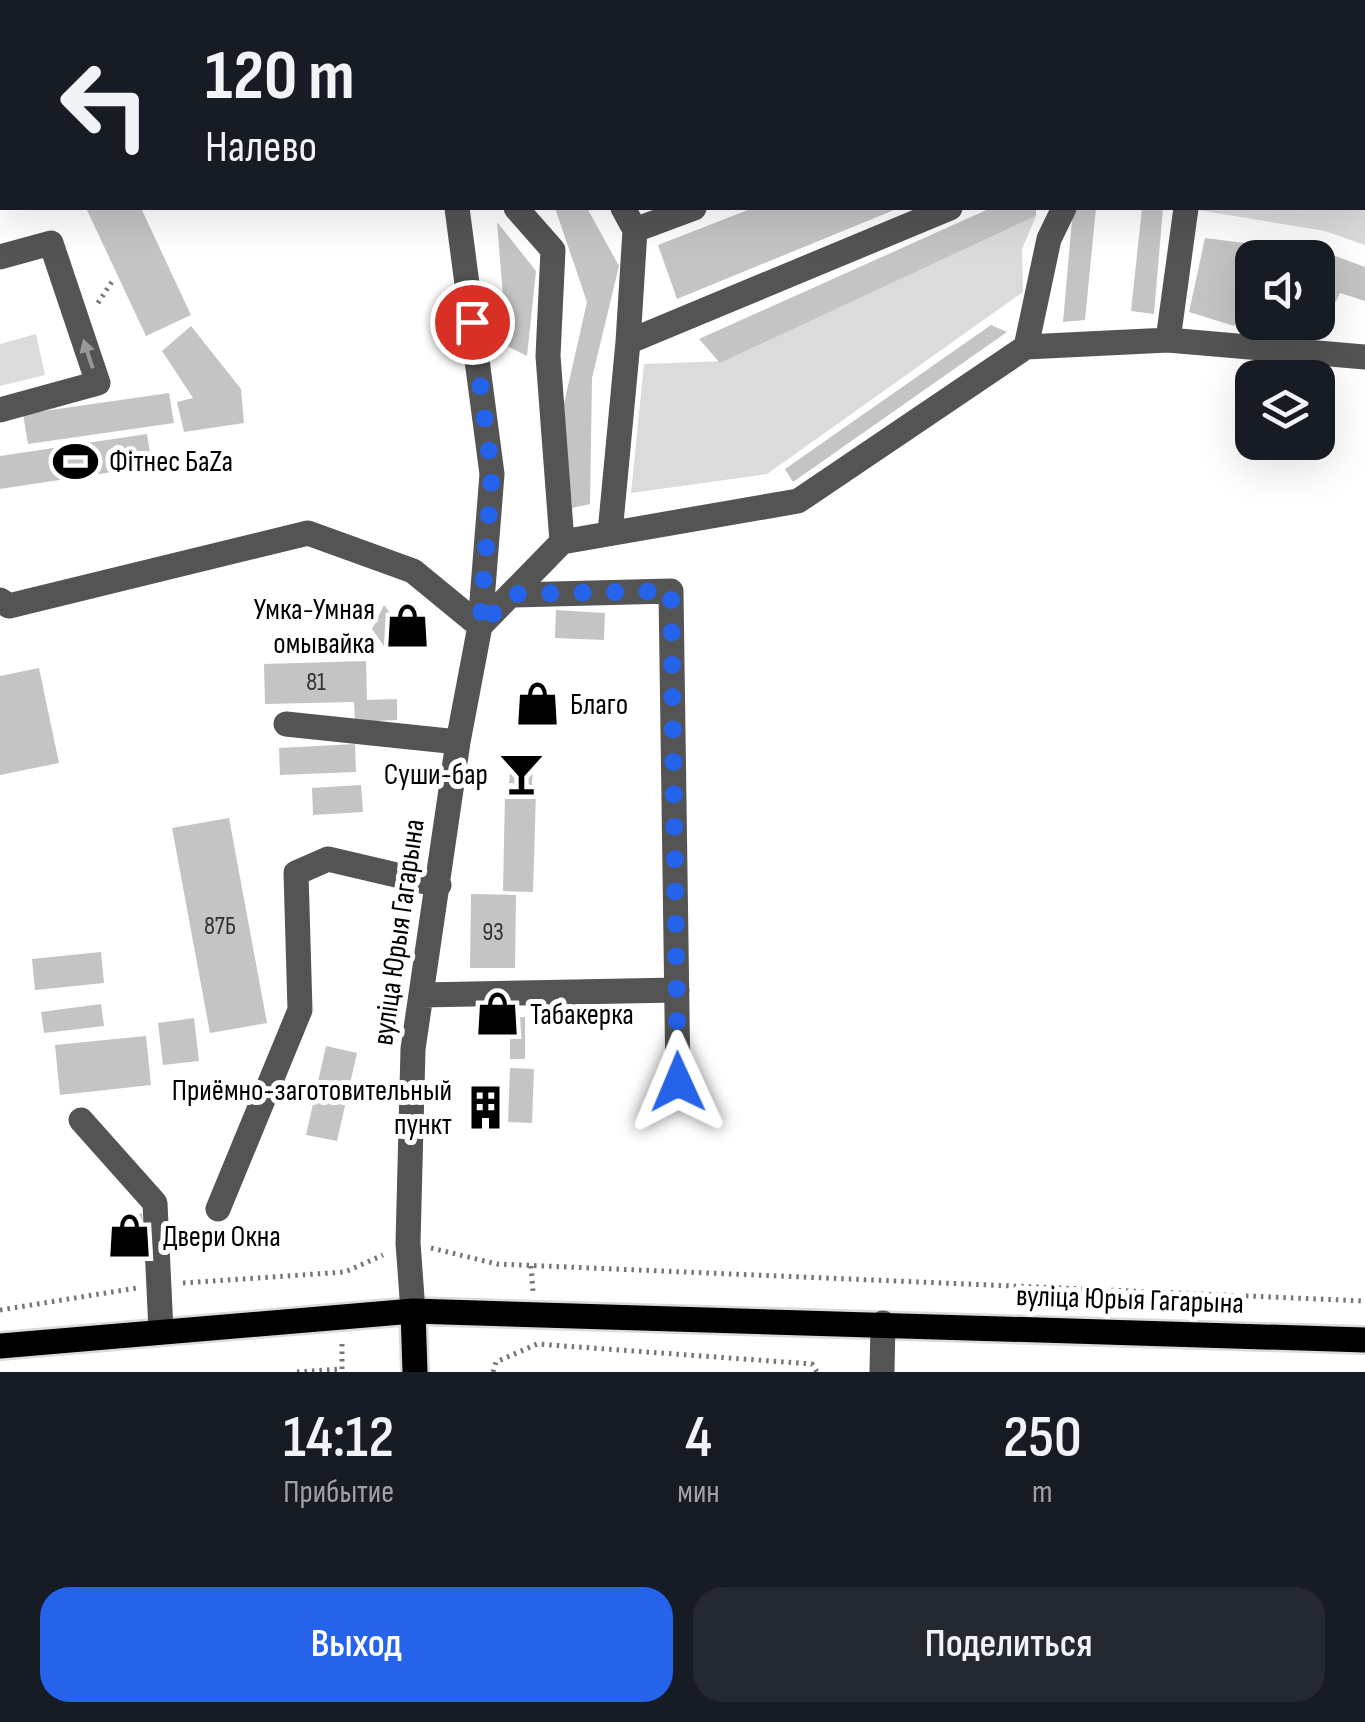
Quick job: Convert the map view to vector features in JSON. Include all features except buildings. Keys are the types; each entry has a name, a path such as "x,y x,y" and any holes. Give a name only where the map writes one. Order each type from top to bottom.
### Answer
{"main road":[{"name":"вуліца Юрыя Гагарына","path":"0,1346 412,1311 1365,1340"},
{"path":"412,1311 415,1372"}],"street":[{"name":"вуліца Юрыя Гагарына","path":"412,1311 408,1103 458,742 480,626 492,474 456,210"},
{"path":"518,210 553,250 548,356 562,542"},
{"path":"610,533 628,342 629,219 682,210"},
{"path":"628,342 945,210"},
{"path":"1026,347 1049,239 1063,210"},
{"path":"1168,340 1186,210"},
{"path":"0,257 51,243 98,384 0,410"},
{"path":"0,600 9,606 308,533 413,571 480,626 562,542 798,501 1026,347 1235,336"},
{"path":"1282,340 1365,358"},
{"path":"514,594 671,591 678,1082"},
{"path":"286,724 458,742"},
{"path":"218,1209 300,1010 296,873 328,859 438,885"},
{"path":"422,995 677,990"},
{"path":"81,1120 154,1204 161,1331"},
{"path":"882,1372 883,1323"}],"path":[{"path":"0,1310 158,1284 344,1272 408,1243 497,1264 1365,1301"},
{"path":"492,1372 496,1362 537,1344 812,1364 816,1372"},
{"path":"297,1372 342,1372"}],"shaded area":[{"path":"1198,210 1365,210 1365,245 1325,231"},
{"path":"1036,216 1022,249 1023,292 767,474 631,493 644,364 724,361"},
{"path":"36,334 45,375 0,386 0,344"}],"place":[{"name":"Фітнес БаZa","path":"76,461"},
{"name":"Умка-Умная омывайка","path":"408,626"},
{"name":"Благо","path":"537,704"},
{"name":"Суши-бар","path":"521,774"},
{"name":"Табакерка","path":"497,1014"},
{"name":"Приёмно-заготовительный пункт","path":"485,1107"},
{"name":"Двери Окна","path":"130,1236"}],"route":[{"path":"472,322 492,474 480,626 514,594 671,591 678,1082"}]}
